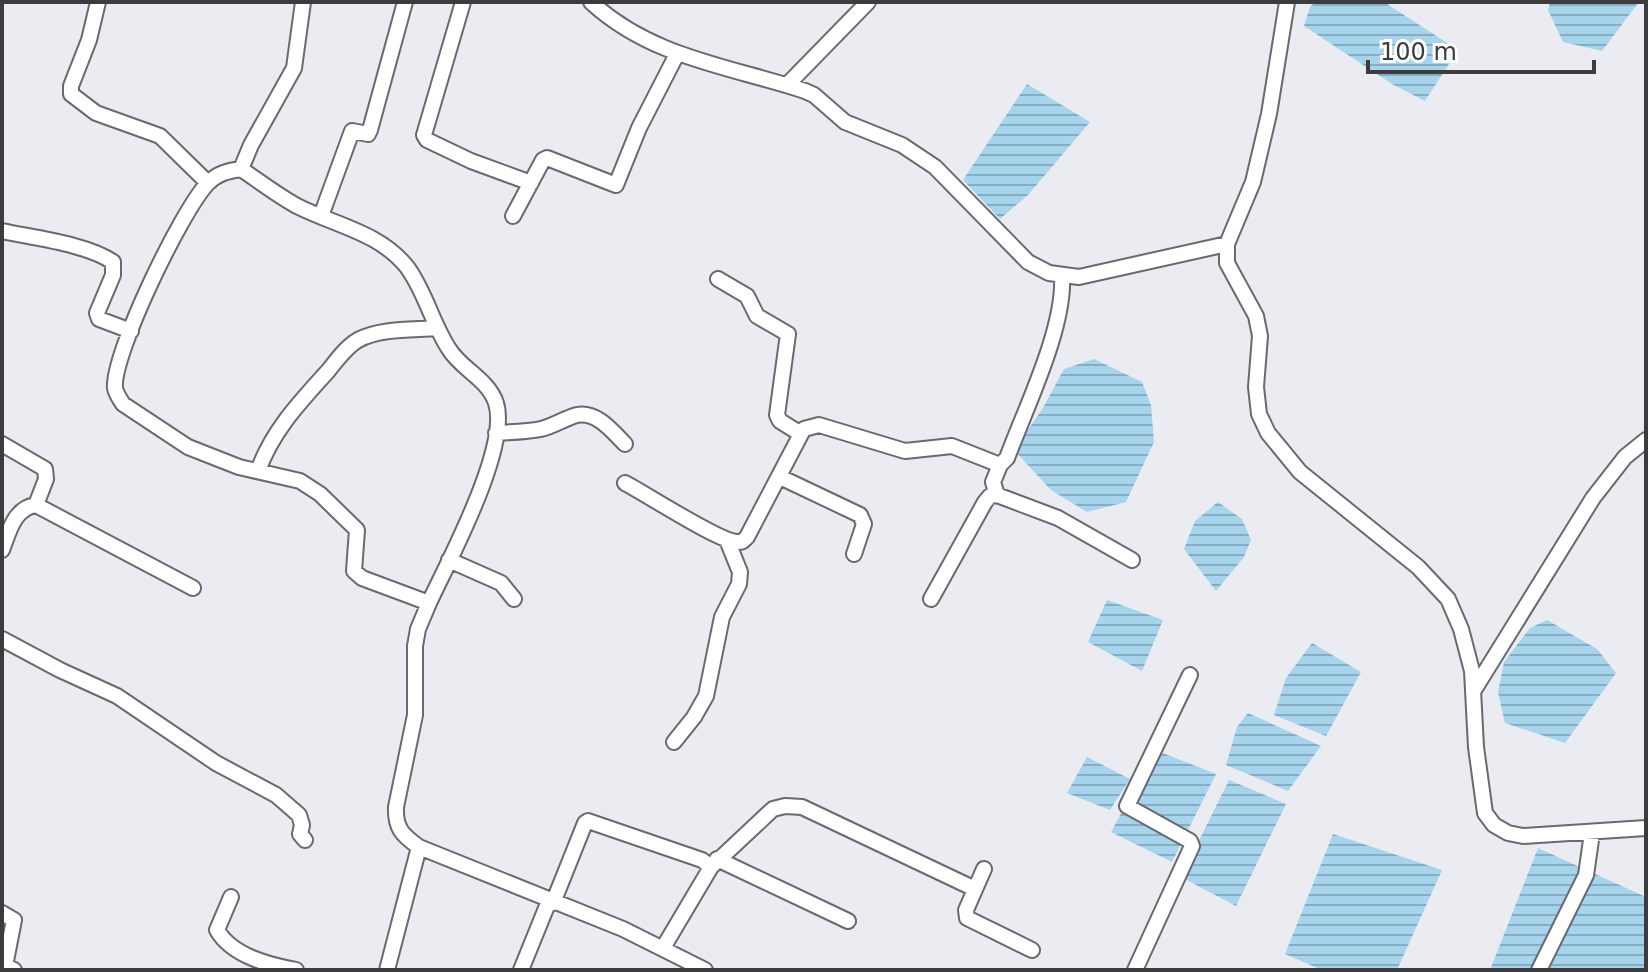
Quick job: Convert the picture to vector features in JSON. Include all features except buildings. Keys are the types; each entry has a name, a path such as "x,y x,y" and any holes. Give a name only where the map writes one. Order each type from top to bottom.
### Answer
{"street":[{"path":"98,2 71,94 96,113 160,136 208,183"},
{"path":"241,169 294,68 303,2"},
{"path":"321,216 352,131 368,134 370,130 405,2"},
{"path":"463,2 424,135 427,140 471,161 531,183"},
{"path":"591,2 630,33 677,54 814,95 852,126 902,145 968,197 1028,262 1049,273 1090,275 1227,244"},
{"path":"787,85 868,2"},
{"path":"1287,2 1269,114 1253,182 1227,244 1227,263 1256,316 1260,336 1256,387 1259,414 1268,433 1300,472 1418,567 1448,599 1469,651 1481,792 1485,813 1494,825 1508,833 1523,836 1646,828"},
{"path":"513,216 543,160 547,158 616,185 639,128 677,54"},
{"path":"429,603 362,578 353,566 357,530 320,494 300,481 239,467 188,447 123,404 115,387 131,331 166,253 208,183 222,172 241,169 295,205 380,242 394,253 408,268 454,357 489,390 496,403 499,422 483,480 418,629 415,646 415,715 395,819 399,831 419,847 623,929 705,970"},
{"path":"2,231 68,246 113,262 113,275 97,313 99,319 131,331"},
{"path":"997,495 993,482 1000,465 1007,458 1061,309 1062,276"},
{"path":"718,279 747,296 757,316 788,334 777,415 780,421 801,434"},
{"path":"258,471 265,450 277,431 299,402 356,341 372,335 437,328"},
{"path":"496,433 539,430 577,415 604,423 625,444"},
{"path":"625,483 727,540 743,541 801,434 811,426 819,425 905,451 952,446 1000,465"},
{"path":"1474,690 1593,498 1625,457 1646,440"},
{"path":"2,444 45,469 46,479 36,505"},
{"path":"780,477 860,515 864,524 854,554"},
{"path":"931,599 990,496 997,495 1058,518 1132,560"},
{"path":"2,550 17,516 23,509 36,505 193,588"},
{"path":"674,742 706,696 722,617 739,584 740,572 727,540"},
{"path":"449,560 501,583 514,599"},
{"path":"2,639 117,696 216,763 276,795 299,815 300,834 305,840"},
{"path":"1135,970 1192,846 1190,841 1127,806 1190,675"},
{"path":"663,948 714,863 773,809 785,806 802,807 975,889"},
{"path":"521,970 588,821 714,863 848,921"},
{"path":"1539,970 1586,875 1592,833"},
{"path":"387,970 419,847"},
{"path":"984,869 966,910 967,918 1032,950"},
{"path":"231,897 217,930 221,936 249,957 296,970"},
{"path":"2,913 14,920 6,961 6,966 14,970"}],"water":[{"path":"1315,2 1384,2 1458,50 1425,101 1392,84 1304,26 1310,7"},
{"path":"1550,2 1639,2 1602,51 1563,42 1548,10"},
{"path":"1027,84 1090,122 1028,195 1000,219 963,180"},
{"path":"1094,359 1142,382 1151,405 1154,442 1126,502 1087,512 1051,490 1014,450 1043,408 1064,369"},
{"path":"1218,502 1242,519 1251,540 1244,557 1216,591 1184,549 1195,521"},
{"path":"1107,600 1163,620 1142,671 1088,642"},
{"path":"1547,620 1597,649 1616,673 1565,743 1505,723 1498,692 1504,662 1530,628"},
{"path":"1312,643 1361,672 1326,736 1274,715 1286,678"},
{"path":"1248,713 1321,746 1288,791 1226,765 1237,727"},
{"path":"1155,750 1216,774 1172,862 1111,832"},
{"path":"1087,757 1130,779 1110,810 1067,793"},
{"path":"1229,780 1286,804 1236,906 1181,877"},
{"path":"1333,834 1442,870 1397,970 1322,970 1285,954"},
{"path":"1538,848 1646,897 1646,970 1490,970"}]}
